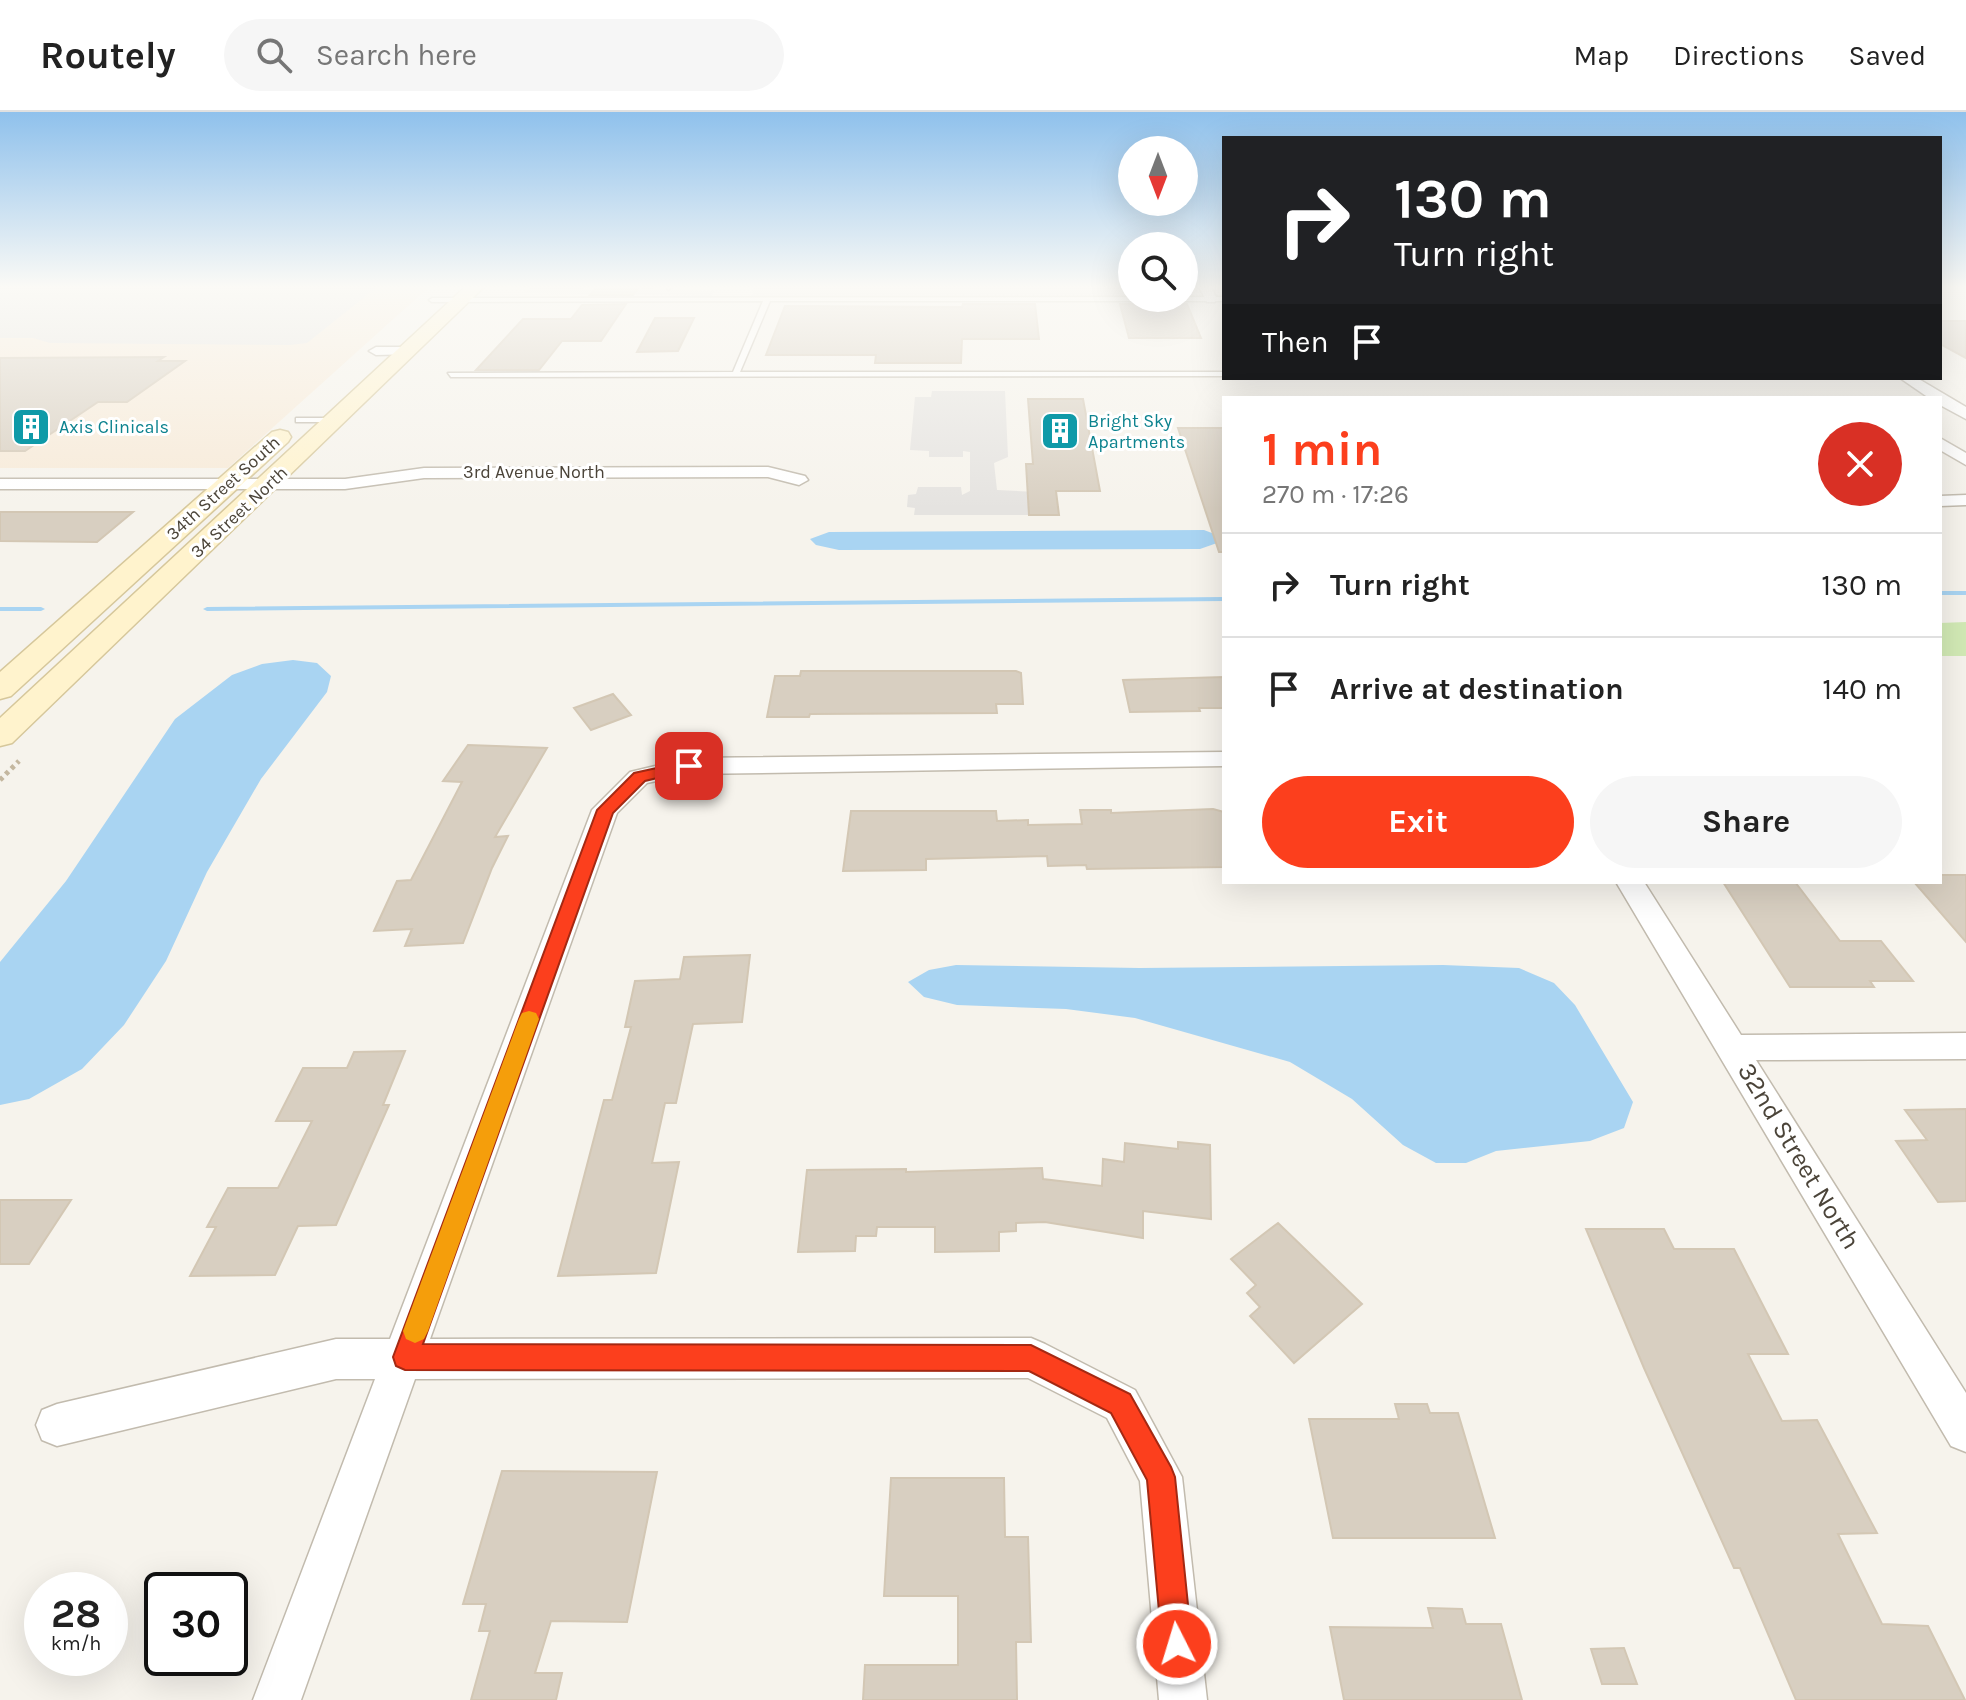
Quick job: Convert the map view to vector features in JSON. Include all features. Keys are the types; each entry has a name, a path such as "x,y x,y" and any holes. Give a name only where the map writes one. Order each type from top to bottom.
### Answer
{"main road":[{"name":"34 Street North","path":"0,736 269,484 328,410 382,361"},
{"name":"34th Street South","path":"0,689 299,420 328,410"}],"street":[{"path":"1910,380 1936,396"},
{"path":"1942,399 1966,414"},
{"path":"1942,444 1964,457"},
{"name":"3rd Avenue North","path":"0,484 345,484 424,473 768,472 799,480"},
{"path":"1942,501 1966,500"},
{"path":"277,1700 605,810 639,777 689,766 1222,759"},
{"name":"32nd Street North","path":"1631,884 1966,1431"},
{"path":"1734,1048 1966,1046"},
{"path":"57,1425 336,1359 1031,1358 1121,1404 1161,1477 1183,1700"}],"lane":[{"path":"736,374 741,361"},
{"path":"451,375 1222,374"}],"shaded area":[{"path":"0,361 347,361 228,468 0,468"},
{"path":"932,391 1005,391 1008,457 994,463 997,490 1057,493 1057,503 1029,503 1029,515 914,515 915,508 907,507 908,495 916,494 918,487 961,487 962,495 970,491 970,452 963,451 963,457 929,457 929,451 910,450 915,397 931,397"}],"green space":[{"path":"1966,622 1966,656 1942,656 1942,623"}],"water":[{"path":"1204,530 1217,535 1217,543 1200,549 839,550 816,545 810,539 829,532"},
{"path":"293,660 317,663 331,676 327,692 261,779 207,872 166,961 124,1025 82,1069 29,1099 0,1105 0,962 66,881 175,719 232,675 262,664"},
{"path":"956,965 1140,968 1443,965 1519,968 1554,983 1575,1005 1633,1102 1624,1128 1590,1141 1496,1151 1466,1163 1436,1163 1403,1145 1352,1099 1290,1062 1135,1018 1066,1009 957,1005 924,997 908,982 929,970"}],"building":[{"name":"Axis Clinicals","path":"0,361 185,361 127,402 98,402 25,451 0,451"},
{"path":"484,361 546,361 539,370 476,370"},
{"path":"875,361 961,361 961,363"},
{"name":"Bright Sky Apartments","path":"1028,399 1083,399 1100,491 1056,491 1059,515 1029,515 1026,464 1033,464"},
{"path":"1178,428 1222,428 1222,552 1219,552"},
{"path":"0,512 133,512 97,542 0,541"},
{"path":"801,671 1016,671 1021,673 1023,704 996,704 997,713 767,717 775,676 800,676"},
{"path":"1222,677 1222,708 1130,712 1123,680"},
{"path":"613,694 631,715 591,730 574,708"},
{"path":"468,745 547,748 495,837 508,836 463,943 405,946 412,929 374,931 397,881 411,880 462,782 443,781"},
{"path":"1213,809 1222,811 1222,867 1087,869 1086,865 1048,866 1047,856 926,859 926,870 843,871 851,811 996,811 997,821 1028,820 1028,825 1082,824 1080,810 1111,810 1111,813"},
{"path":"1942,875 1966,875 1966,942 1916,884 1942,884"},
{"path":"1724,884 1797,884 1840,941 1881,941 1913,981 1870,981 1874,987 1790,987"},
{"path":"750,955 742,1022 693,1024 676,1103 665,1103 652,1163 679,1162 656,1273 558,1276 604,1100 612,1100 631,1027 625,1027 635,981 680,979 684,957"},
{"path":"405,1051 383,1105 389,1105 336,1225 298,1226 275,1275 190,1276 216,1227 207,1227 228,1188 278,1188 312,1121 276,1121 303,1068 347,1068 354,1052"},
{"path":"1966,1109 1966,1201 1938,1202 1896,1141 1927,1140 1905,1110"},
{"path":"1178,1142 1210,1145 1211,1219 1143,1211 1143,1238 1045,1222 1016,1223 1016,1231 999,1232 999,1251 935,1252 935,1227 877,1227 876,1236 856,1236 855,1251 798,1252 807,1170 906,1169 906,1172 1042,1168 1043,1179 1102,1186 1103,1159 1124,1162 1125,1143 1178,1149"},
{"path":"0,1200 71,1200 29,1264 0,1264"},
{"path":"1278,1223 1362,1304 1294,1363 1250,1316 1260,1307 1247,1293 1256,1285 1231,1259"},
{"path":"1586,1229 1664,1229 1674,1249 1734,1249 1788,1354 1748,1354 1782,1421 1817,1420 1877,1533 1838,1534 1882,1624 1928,1626 1965,1700 1796,1700 1740,1568 1734,1568 1644,1368"},
{"path":"1395,1404 1427,1404 1430,1413 1458,1413 1495,1538 1333,1538 1309,1419 1399,1419"},
{"path":"502,1471 657,1472 627,1622 551,1621 535,1673 562,1673 556,1700 471,1700 490,1631 479,1631 486,1604 463,1604"},
{"path":"891,1478 1004,1478 1005,1537 1028,1537 1031,1642 1016,1642 1017,1700 863,1700 865,1665 958,1665 958,1596 884,1596"},
{"path":"1428,1608 1462,1609 1466,1624 1501,1624 1522,1700 1344,1700 1330,1627 1433,1628"},
{"path":"1624,1648 1637,1684 1602,1684 1591,1649"}],"waterway":[{"path":"1942,593 1966,593"},
{"path":"207,609 1222,599"},
{"path":"0,609 41,609"}],"slow traffic":[{"path":"415,1331 529,1019"}],"place":[{"name":"Axis Clinicals","path":"31,427"},
{"name":"Bright Sky Apartments","path":"1060,431"}],"route":[{"path":"689,766 639,777 605,810 405,1357 1031,1358 1121,1404 1161,1477 1177,1644"}]}
